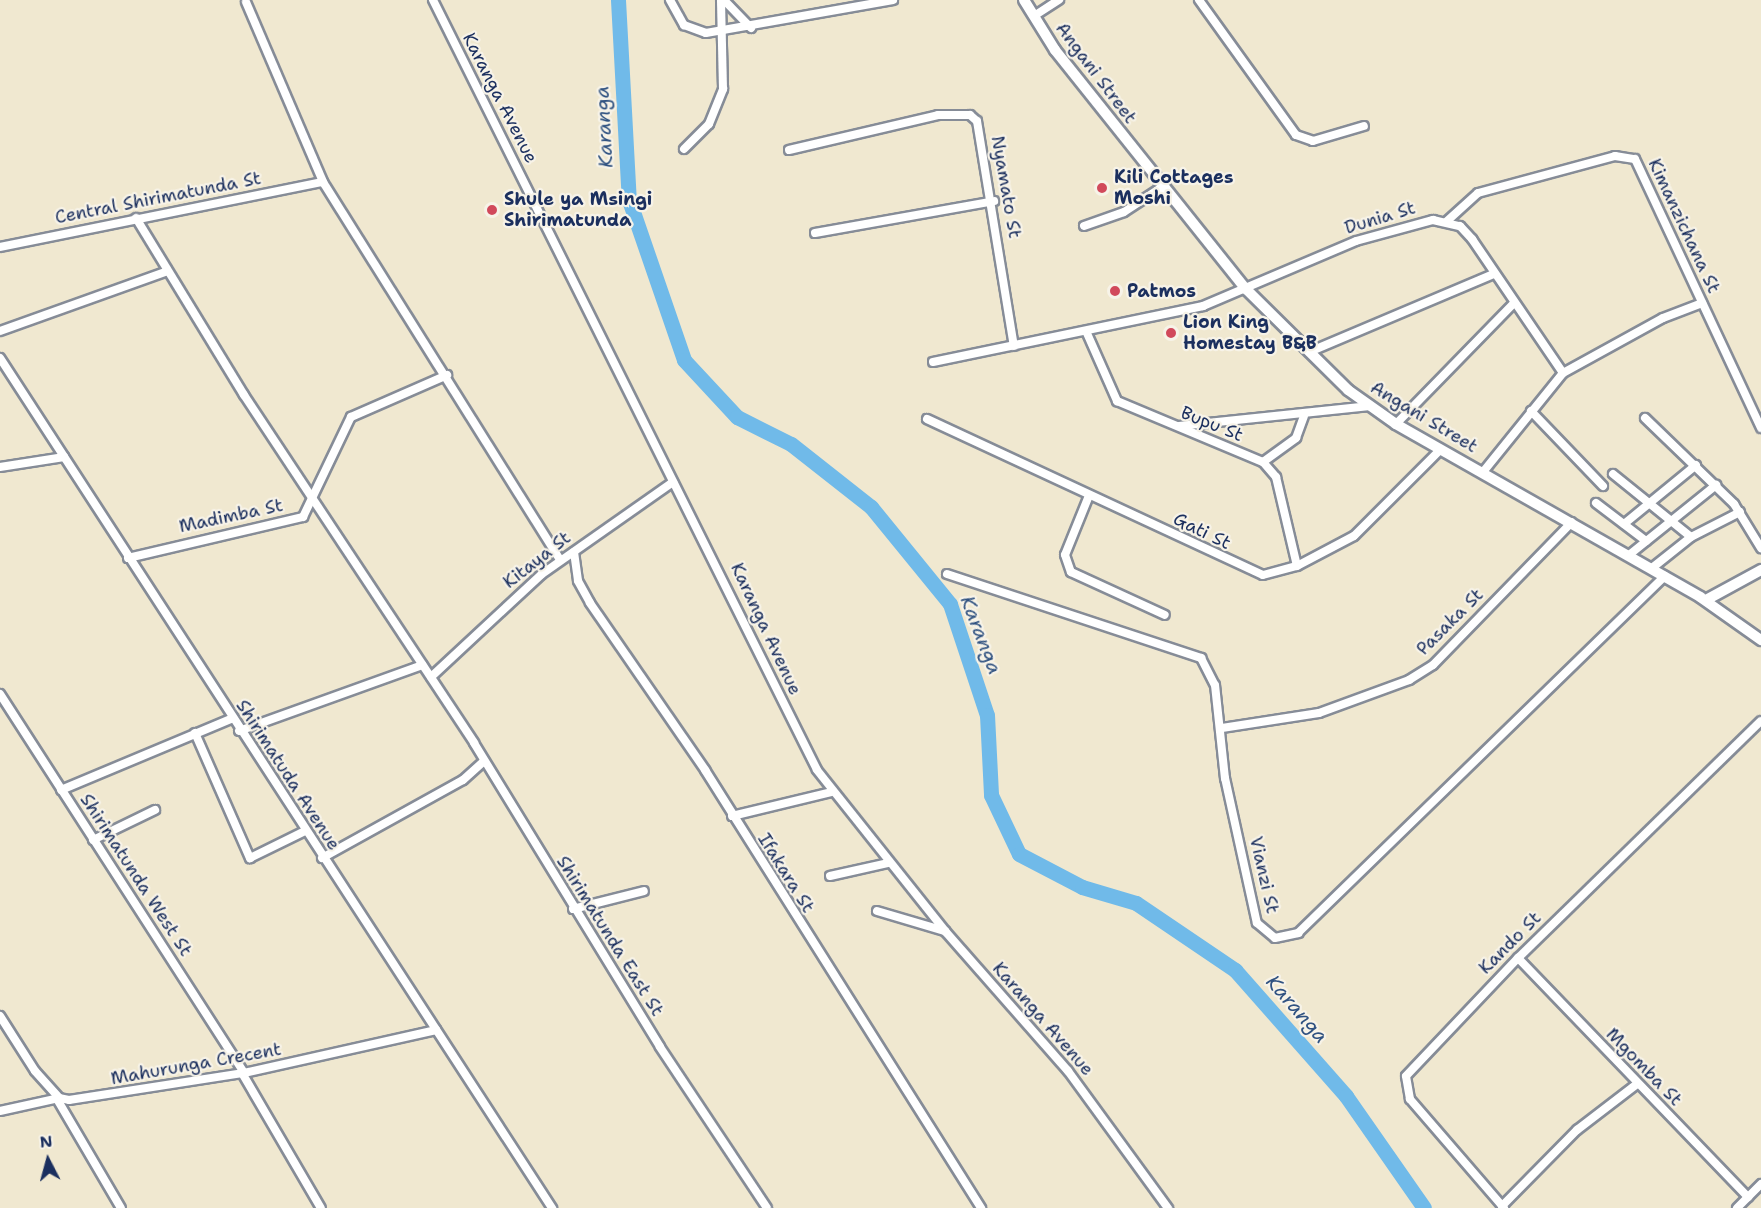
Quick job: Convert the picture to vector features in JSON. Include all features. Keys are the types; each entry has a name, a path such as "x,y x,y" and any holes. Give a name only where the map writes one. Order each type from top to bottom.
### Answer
{"street":[{"name":"Karanga Avenue","path":"433,0 673,482 738,604 792,726 831,792 945,931 1068,1071 1168,1208"},
{"path":"670,0 692,31 752,28 893,0"},
{"path":"684,149 709,124 723,89 722,0"},
{"path":"722,0 752,28"},
{"name":"Angani Street","path":"1024,0 1162,187 1246,289 1309,352 1370,406 1440,450 1572,522 1706,600 1761,640"},
{"path":"1034,16 1049,3 1059,0"},
{"path":"1199,0 1296,135 1314,141 1364,126"},
{"path":"246,2 323,183 447,375 560,560"},
{"name":"Nyamato St","path":"789,150 938,115 970,115 977,121 994,201 1014,346"},
{"name":"Kimanzichana St","path":"1446,222 1478,193 1626,155 1635,159 1761,428"},
{"name":"Central Shirimatunda St","path":"0,247 136,218 323,183"},
{"path":"1084,226 1124,212 1162,187"},
{"path":"815,233 994,201"},
{"name":"Shirimatunda East St","path":"136,218 312,498 431,677 573,909 767,1208"},
{"path":"1446,222 1460,226 1563,374"},
{"name":"Dunia St","path":"1246,289 1390,229 1446,222"},
{"path":"0,331 168,271"},
{"path":"1309,352 1494,274"},
{"path":"933,362 1203,306 1246,289"},
{"path":"1396,424 1514,303"},
{"path":"1483,472 1563,374 1663,318 1702,303"},
{"name":"Bupu St","path":"1086,331 1117,401 1263,462"},
{"name":"Shirimatuda Avenue","path":"0,358 231,719 552,1208"},
{"name":"Madimba St","path":"128,558 303,518 351,417 447,375"},
{"path":"1176,426 1304,416 1370,406"},
{"path":"1532,411 1603,486"},
{"path":"1297,566 1276,477 1263,462 1296,438 1304,416"},
{"path":"1645,418 1716,485 1740,512 1761,548"},
{"name":"Gati St","path":"927,419 1088,498 1248,572 1263,575 1297,566 1354,536 1440,450"},
{"path":"0,467 64,457"},
{"path":"1624,524 1696,465"},
{"path":"1613,474 1673,519 1691,537"},
{"name":"Kitaya St","path":"431,677 560,560 673,482"},
{"path":"1629,555 1716,485"},
{"path":"1088,498 1065,555 1071,572 1165,615"},
{"path":"1596,502 1646,541"},
{"path":"1652,568 1691,537 1740,512"},
{"name":"Pasaka St","path":"1222,728 1319,713 1408,680 1433,665 1572,522"},
{"name":"Ifakara St","path":"574,552 578,582 590,603 732,816 981,1208"},
{"path":"1706,600 1761,570"},
{"name":"Vianzi St","path":"947,574 1201,658 1215,685 1222,728 1225,778 1257,922 1266,933 1285,938 1298,933 1665,576"},
{"path":"239,731 422,665"},
{"name":"Shirimatunda West St","path":"0,694 243,1073 321,1208"},
{"path":"61,790 231,719"},
{"name":"Kando St","path":"1503,1207 1410,1099 1406,1076 1518,958 1761,721"},
{"path":"195,733 250,858 305,831"},
{"path":"322,858 463,780 484,761"},
{"path":"732,816 831,792"},
{"path":"93,840 155,810"},
{"path":"830,876 888,863"},
{"path":"573,909 644,891"},
{"path":"877,910 945,931"},
{"name":"Mgomba St","path":"1518,958 1748,1197"},
{"path":"0,1017 58,1099 121,1208"},
{"name":"Mahurunga Crecent","path":"0,1111 58,1099 115,1096 243,1073 436,1030"},
{"path":"1503,1207 1577,1130 1637,1084"},
{"path":"1737,1208 1761,1184"}],"waterway":[{"name":"Karanga","path":"618,0 629,200 684,360 737,417 791,444 871,507 950,604 987,715 991,795 1019,854 1082,887 1136,903 1235,970 1346,1096 1424,1208"}],"place":[{"name":"Kili Cottages Moshi","path":"1102,188"},
{"name":"Shule ya Msingi Shirimatunda","path":"492,210"},
{"name":"Patmos","path":"1115,291"},
{"name":"Lion King Homestay B&B","path":"1171,333"}]}
